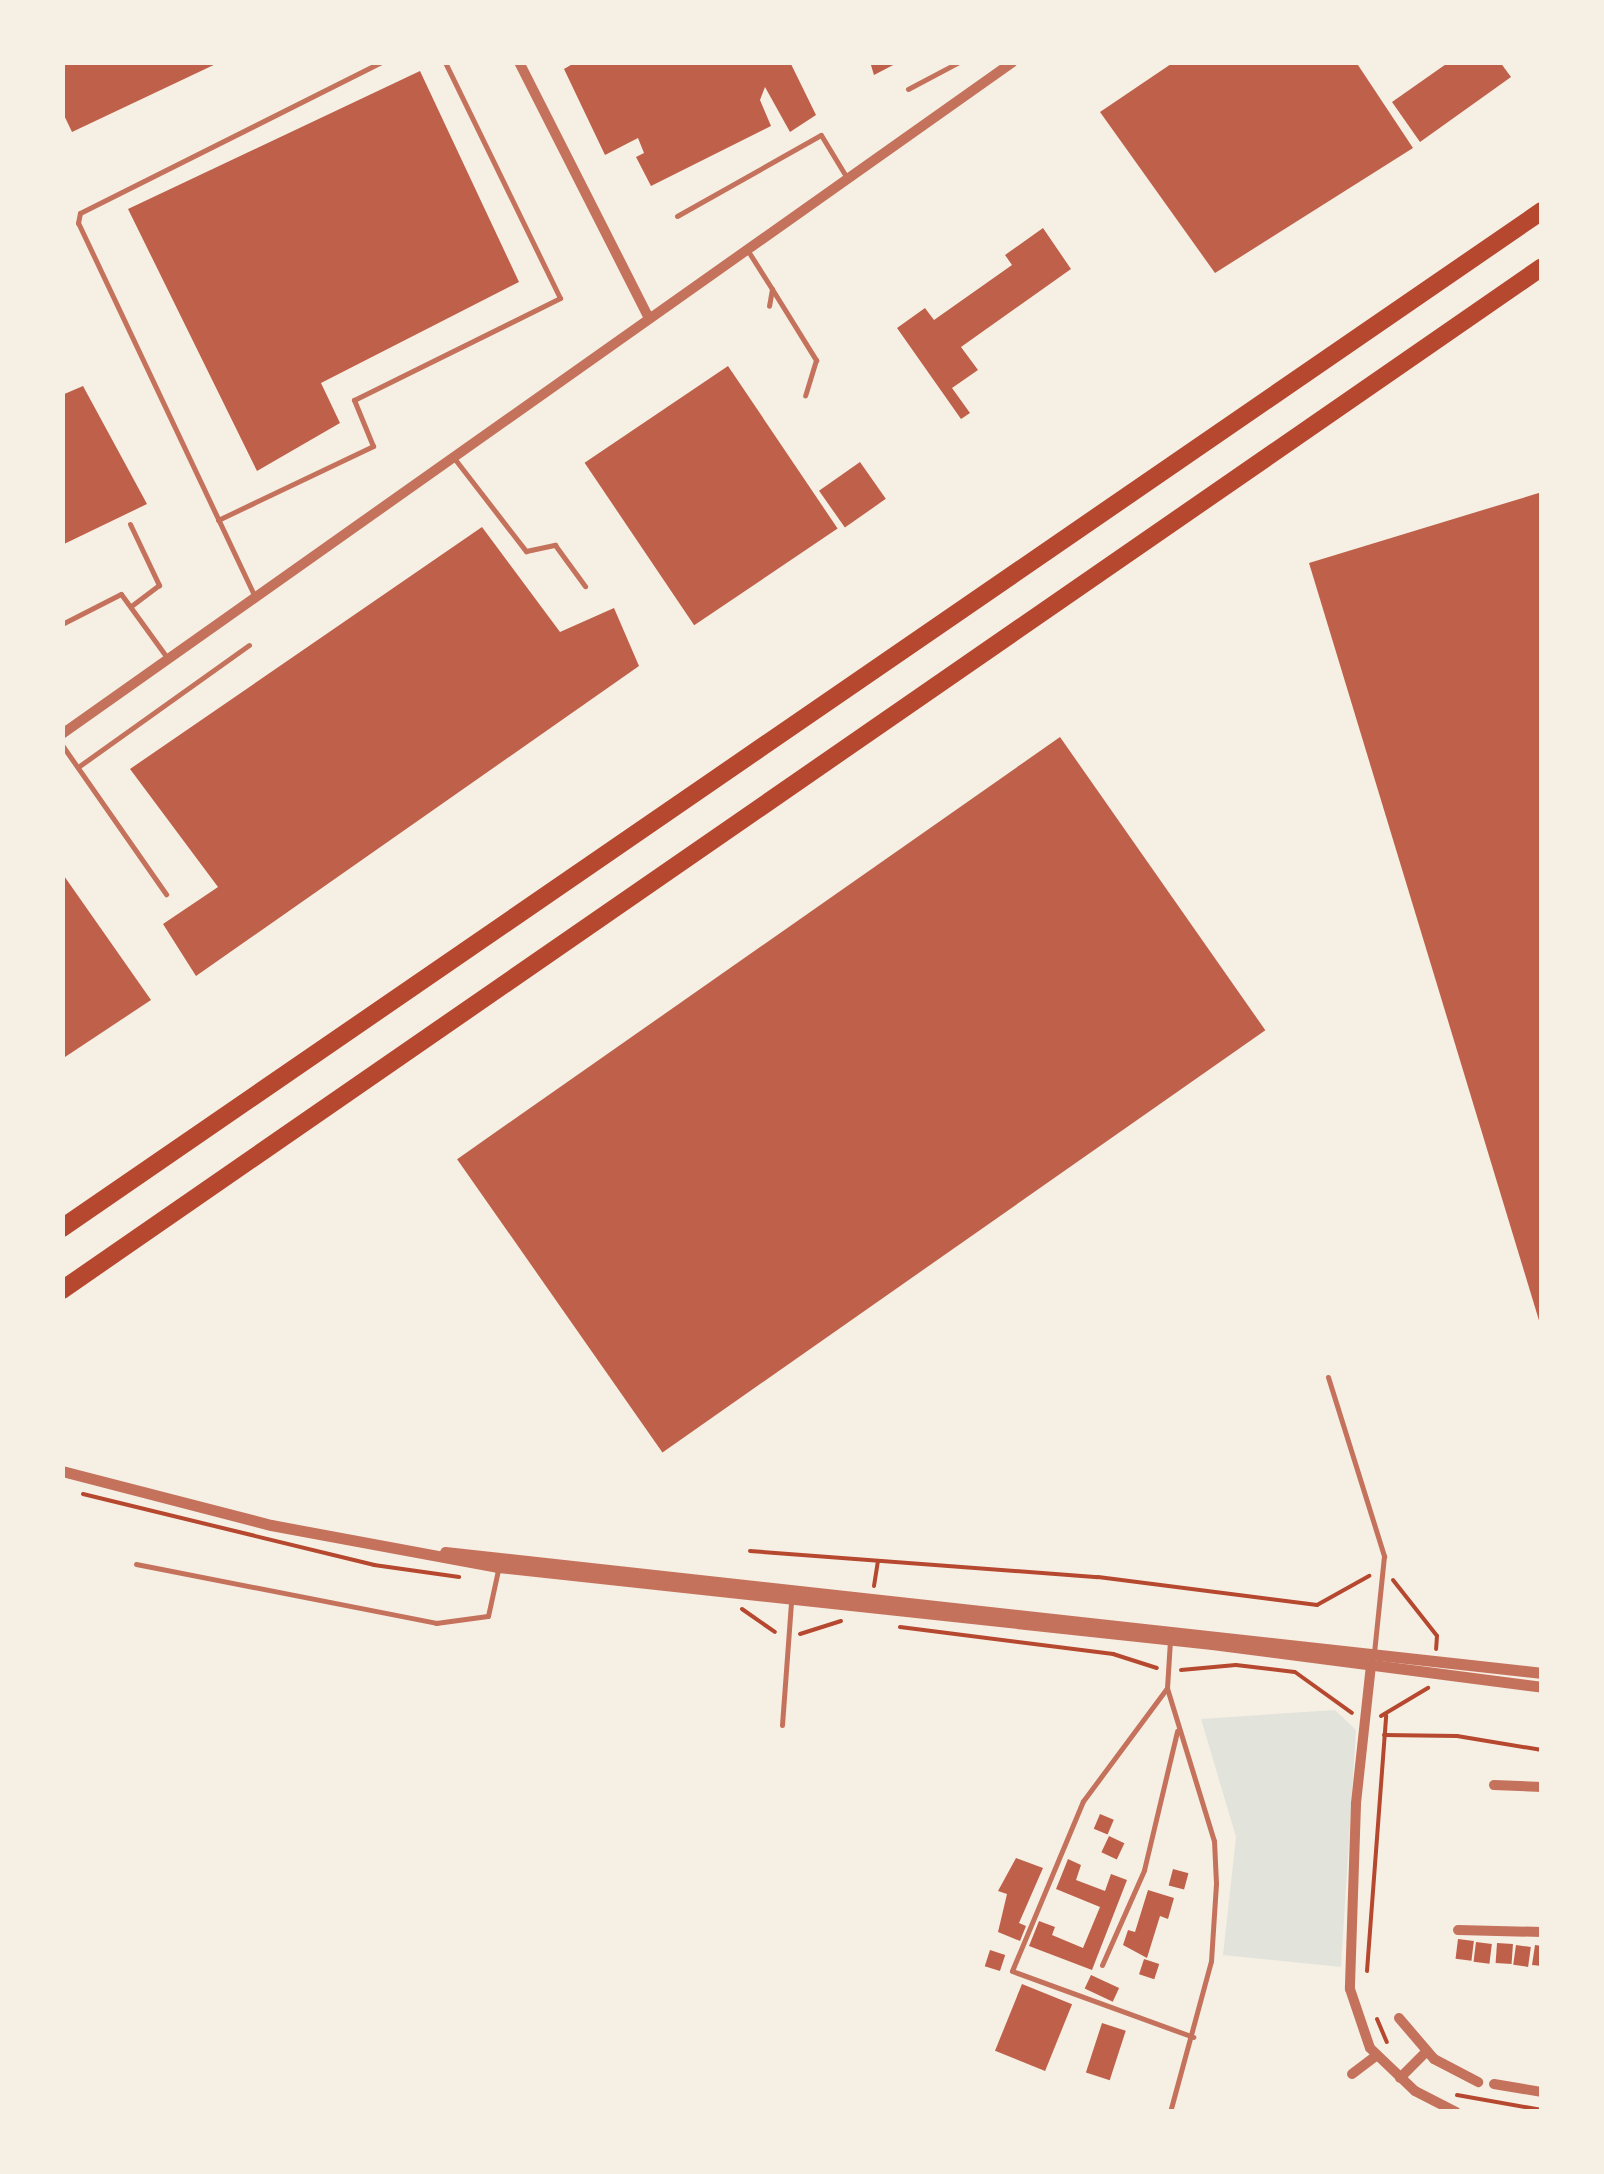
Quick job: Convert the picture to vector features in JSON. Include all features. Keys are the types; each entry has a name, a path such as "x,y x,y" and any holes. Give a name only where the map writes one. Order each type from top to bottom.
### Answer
{"highway":[{"path":"62,1228 1542,211"},
{"path":"62,1290 1542,266"}],"street":[{"path":"518,62 648,316"},
{"path":"62,734 1009,64"},
{"path":"62,1471 376,1548 498,1567 792,1595 1170,1640 1372,1658"},
{"path":"376,1548 1434,1666 1542,1673"},
{"path":"1372,1658 1356,1804 1350,1989 1356,2017 1377,2055 1400,2078 1452,2111"},
{"path":"1434,1666 1542,1687"},
{"path":"1494,1784 1542,1787"},
{"path":"1458,1930 1542,1932"},
{"path":"1399,2018 1426,2052 1457,2076 1478,2082"},
{"path":"1400,2078 1426,2052"},
{"path":"1352,2074 1377,2055"},
{"path":"1494,2084 1542,2092"}],"lane":[{"path":"254,597 78,223 80,213 381,62"},
{"path":"218,520 374,446 354,400 560,298 446,62"},
{"path":"908,89 958,62"},
{"path":"677,216 821,135 847,178"},
{"path":"746,248 816,360 805,394"},
{"path":"769,306 772,289"},
{"path":"452,456 526,551 555,544 585,586"},
{"path":"130,524 159,585 132,605"},
{"path":"62,624 117,595 132,605 168,659"},
{"path":"78,768 249,645"},
{"path":"62,745 166,894"},
{"path":"1328,1377 1384,1556 1372,1658"},
{"path":"136,1564 436,1623 488,1616 498,1567"},
{"path":"782,1725 792,1595"},
{"path":"1170,1640 1168,1688 1215,1855 1211,1961 1170,2112"},
{"path":"1168,1688 1082,1801 1012,1972 1193,2037"},
{"path":"1102,1965 1144,1870 1178,1728"}],"path":[{"path":"750,1552 1098,1577 1317,1605 1364,1576 1382,1577 1397,1582 1438,1636 1430,1687"},
{"path":"1366,1985 1386,1716"},
{"path":"1384,1735 1458,1736 1542,1750"},
{"path":"1376,2016 1388,2044 1411,2066"},
{"path":"1444,2090 1542,2110"}],"shaded area":[{"path":"1335,1710 1356,1730 1341,1967 1223,1955 1236,1837 1201,1719"}],"building":[{"path":"62,62 220,62 72,132 62,111"},
{"path":"576,62 790,62 816,115 790,132 765,87 760,100 771,126 651,186 636,157 644,153 638,138 605,155 564,69"},
{"path":"870,62 899,62 874,75"},
{"path":"1174,62 1356,62 1413,148 1215,273 1100,112"},
{"path":"1449,62 1500,62 1511,77 1420,142 1392,102"},
{"path":"420,71 519,282 321,383 340,423 257,471 128,209"},
{"path":"1043,228 1071,269 961,347 978,370 952,388 970,413 961,419 897,328 925,308 934,320 1012,265 1005,255"},
{"path":"728,366 838,528 694,625 585,463"},
{"path":"83,386 147,504 62,545 62,395"},
{"path":"860,462 886,499 845,528 819,491"},
{"path":"1542,492 1542,1327 1541,1327 1309,563"},
{"path":"482,527 560,632 614,608 639,666 196,976 163,924 218,887 130,769"},
{"path":"1060,737 1265,1030 662,1452 457,1159"},
{"path":"62,873 151,1000 62,1059"},
{"path":"1100,1814 1114,1820 1108,1835 1094,1829"},
{"path":"1109,1836 1124,1843 1117,1859 1101,1852"},
{"path":"1016,1858 1043,1868 1019,1923 1026,1926 1020,1941 998,1932 1007,1894 998,1891"},
{"path":"1068,1859 1081,1865 1076,1880 1105,1891 1111,1874 1127,1880 1092,1970 1029,1946 1039,1921 1055,1927 1052,1935 1083,1948 1100,1907 1056,1889"},
{"path":"1173,1869 1188,1873 1184,1890 1169,1885"},
{"path":"1148,1890 1174,1898 1168,1919 1160,1916 1147,1958 1123,1945 1128,1930 1135,1932"},
{"path":"1458,1939 1474,1941 1471,1961 1456,1959"},
{"path":"1476,1942 1492,1944 1489,1964 1474,1962"},
{"path":"1497,1943 1513,1944 1512,1964 1496,1963"},
{"path":"1516,1945 1531,1947 1528,1967 1513,1965"},
{"path":"1535,1945 1542,1946 1542,1966 1532,1965"},
{"path":"990,1950 1005,1955 1000,1971 985,1966"},
{"path":"1144,1959 1159,1964 1154,1979 1139,1974"},
{"path":"1091,1975 1119,1988 1113,2002 1085,1989"},
{"path":"1022,1984 1072,2004 1045,2071 995,2051"},
{"path":"1102,2023 1126,2031 1110,2080 1086,2072"}]}
